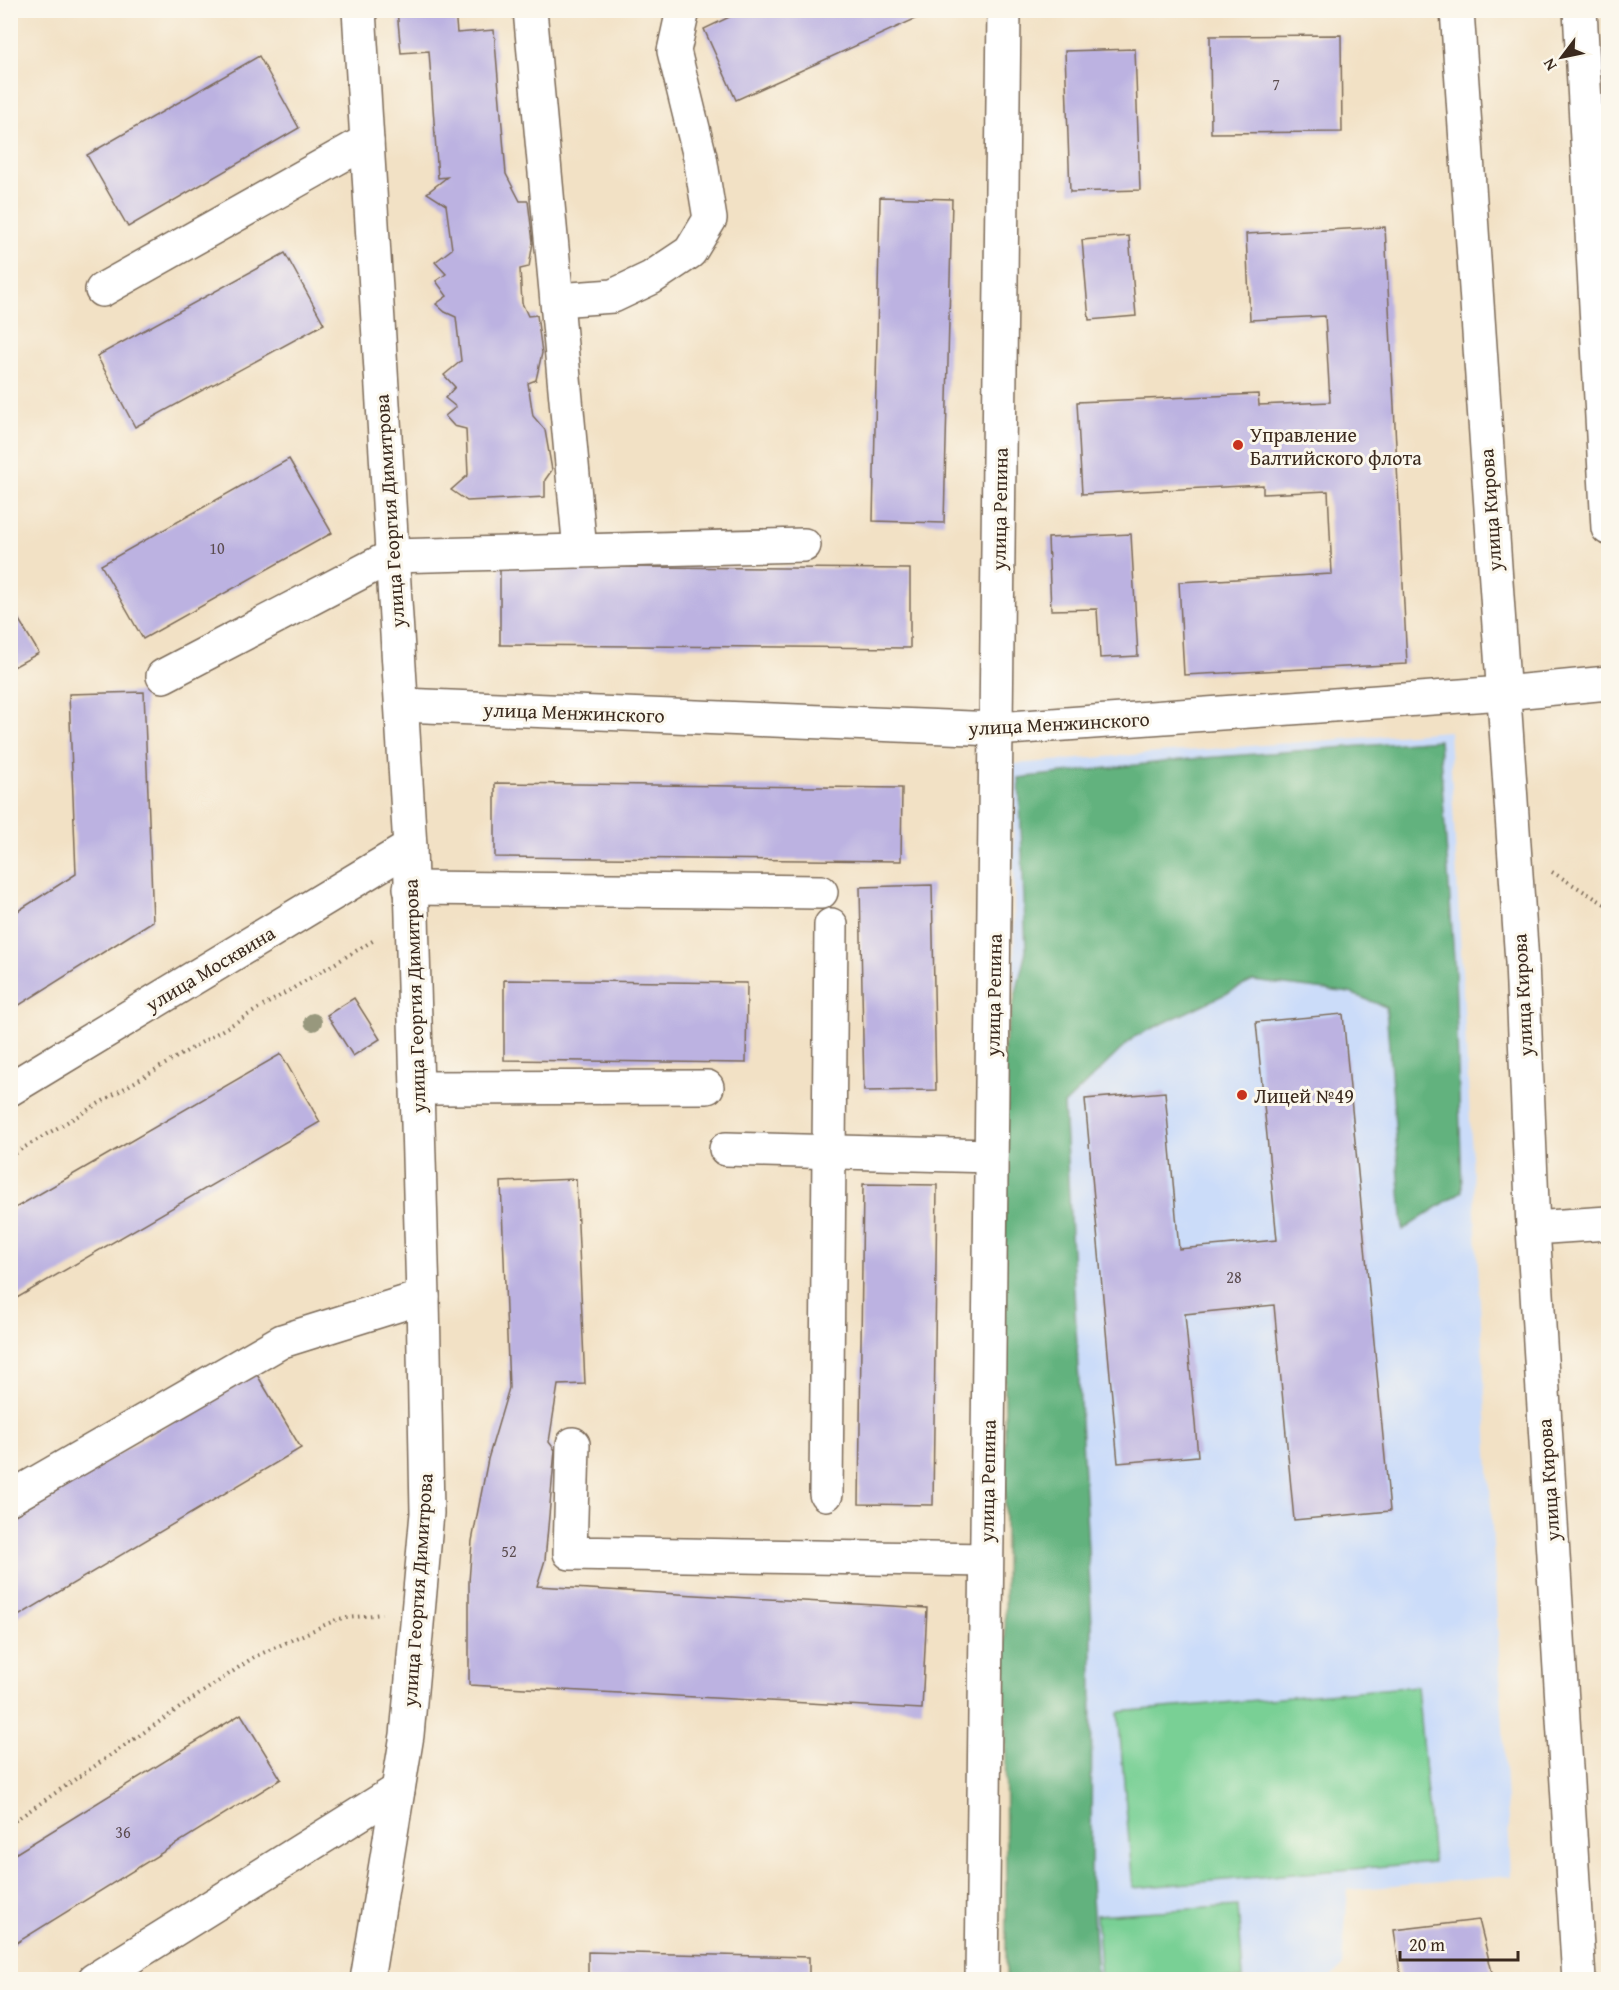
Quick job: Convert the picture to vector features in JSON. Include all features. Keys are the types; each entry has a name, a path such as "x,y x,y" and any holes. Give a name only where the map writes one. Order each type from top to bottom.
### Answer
{"street":[{"name":"улица Георгия Димитрова","path":"359,10 410,848 418,1088 427,1514 407,1735 368,1980"},
{"path":"530,10 580,551"},
{"path":"557,300 613,296 651,278 690,252 710,219 700,157 674,51 683,10"},
{"name":"улица Репина","path":"982,1980 1004,10"},
{"name":"улица Кирова","path":"1456,10 1522,962 1533,1228 1579,1980"},
{"path":"1580,10 1608,528"},
{"path":"102,290 367,141"},
{"path":"163,676 392,556 804,545"},
{"name":"улица Менжинского","path":"402,705 996,729 1503,693 1608,683"},
{"name":"улица Москвина","path":"10,1089 410,848"},
{"path":"411,903 821,892"},
{"path":"826,1494 831,925"},
{"path":"418,1088 707,1087"},
{"path":"726,1149 991,1156"},
{"path":"1533,1228 1608,1223"},
{"path":"10,1498 282,1341 423,1297"},
{"path":"573,1444 570,1553 986,1560"},
{"path":"94,1980 398,1790"}],"path":[{"path":"1550,871 1608,906"},
{"path":"10,1156 411,903"},
{"path":"10,1824 254,1657 338,1619 419,1610"}],"shaded area":[{"name":"Лицей №49","path":"1449,731 1511,1876 1348,1890 1342,1967 1330,1979 1017,1979 1018,1425 1013,764"}],"green space":[{"path":"1439,740 1455,974 1462,1191 1403,1230 1386,1007 1350,993 1253,981 1134,1037 1064,1105 1092,1625 1091,1881 1097,1979 1006,1980 1004,1044 1026,951 1019,778 1190,759"},
{"path":"1417,1686 1433,1862 1133,1888 1118,1712"},
{"path":"1238,1906 1243,1979 1101,1979 1096,1915"}],"building":[{"path":"397,10 455,10 457,33 494,30 506,174 520,201 528,201 533,242 529,267 520,269 522,303 528,316 537,315 542,353 536,380 528,383 533,416 545,430 552,470 545,480 545,497 467,501 451,490 468,475 466,429 454,426 445,416 456,407 445,398 455,387 444,375 461,361 456,317 445,312 436,304 447,296 436,281 446,274 435,262 452,249 446,205 427,193 447,177 438,178 429,51 401,53"},
{"path":"744,10 924,10 926,14 736,100 704,29"},
{"path":"1341,35 1342,132 1211,133 1210,36"},
{"path":"1135,49 1140,190 1070,192 1065,51"},
{"path":"259,56 299,128 128,227 87,155"},
{"path":"880,197 952,199 944,523 873,521"},
{"name":"Управление Балтийского флота","path":"1385,227 1407,664 1184,675 1179,582 1332,574 1328,491 1263,494 1263,485 1082,494 1077,402 1258,394 1259,405 1330,402 1325,316 1250,320 1246,234"},
{"path":"1129,236 1136,316 1089,320 1082,240"},
{"path":"285,253 324,324 135,427 97,356"},
{"path":"289,459 332,533 143,639 101,565"},
{"path":"1131,534 1138,656 1100,658 1097,609 1051,610 1048,538"},
{"path":"500,566 910,569 910,648 500,645"},
{"path":"10,605 39,653 10,669"},
{"path":"144,692 153,921 10,1011 10,916 76,874 69,694"},
{"path":"495,783 902,788 901,861 495,857"},
{"path":"932,885 936,1090 864,1091 860,887"},
{"path":"504,980 747,983 746,1063 504,1060"},
{"path":"354,998 380,1039 353,1056 327,1015"},
{"path":"1343,1014 1390,1511 1294,1520 1274,1305 1185,1314 1198,1456 1118,1463 1085,1099 1165,1092 1179,1249 1277,1240 1256,1022"},
{"path":"281,1054 320,1122 10,1302 10,1211"},
{"path":"576,1179 585,1384 558,1385 549,1442 555,1450 545,1560 537,1586 927,1608 922,1709 469,1685 469,1582 472,1541 488,1459 509,1388 501,1182"},
{"path":"863,1184 937,1185 933,1505 859,1504"},
{"path":"256,1373 301,1448 10,1621 10,1518"},
{"path":"241,1714 281,1779 10,1947 10,1857"},
{"path":"1479,1920 1494,1980 1401,1980 1394,1930"},
{"path":"588,1952 809,1957 809,1980 588,1980"}],"place":[{"name":"Управление Балтийского флота","path":"1238,445"},
{"name":"Лицей №49","path":"1242,1095"}]}
